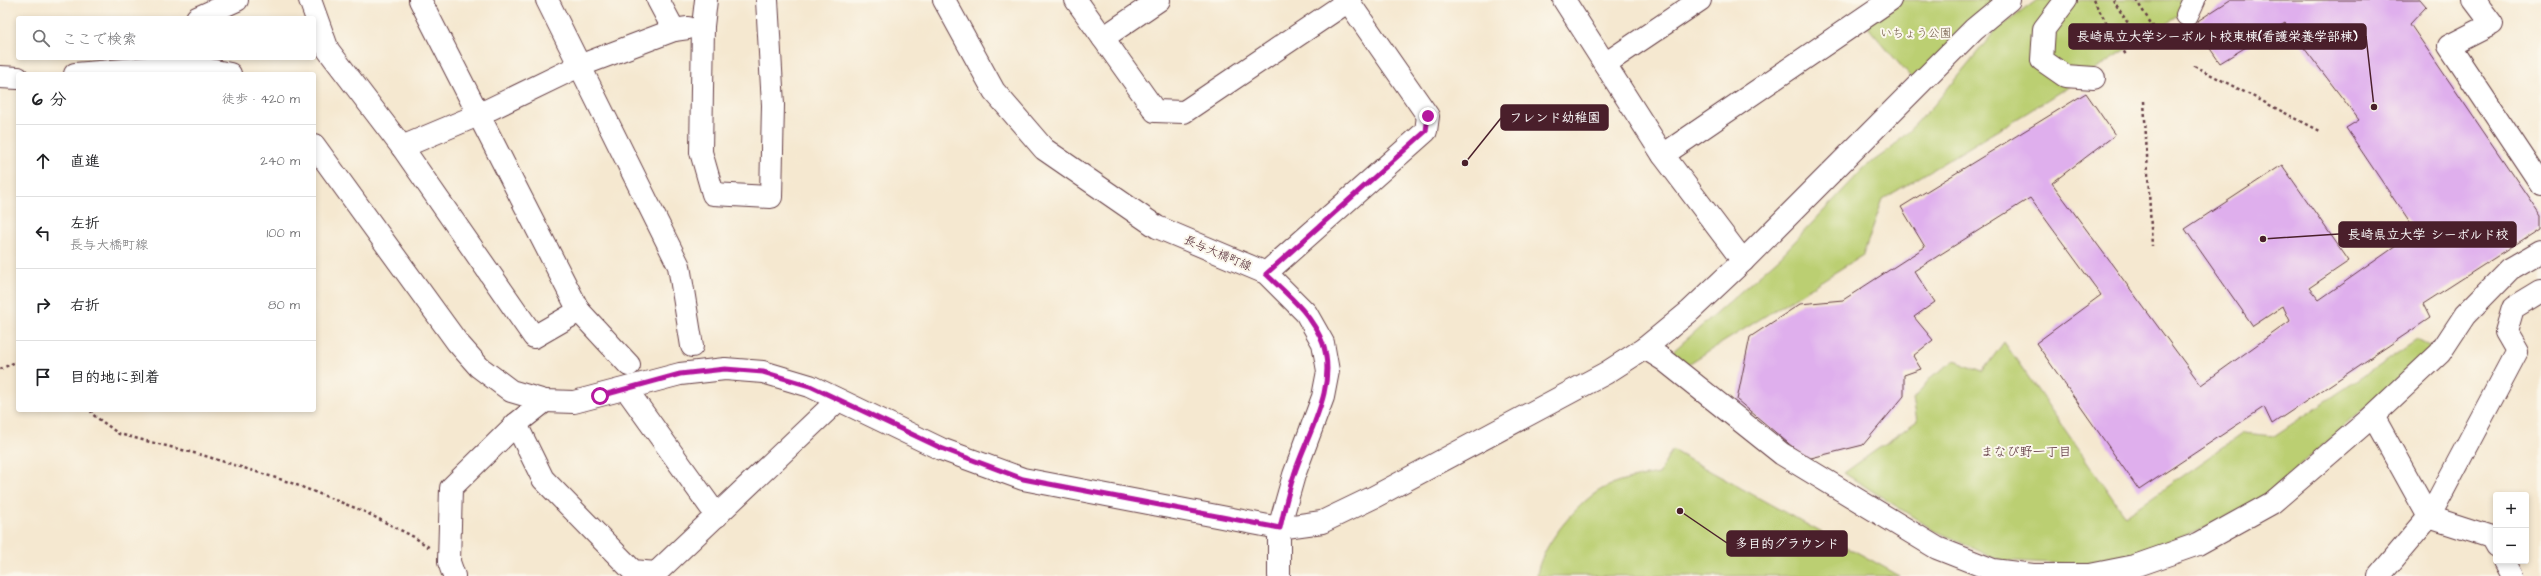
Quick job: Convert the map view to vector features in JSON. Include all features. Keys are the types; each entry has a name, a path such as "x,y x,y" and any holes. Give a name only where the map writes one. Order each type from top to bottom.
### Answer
{"street":[{"path":"202,16 237,0"},
{"path":"310,0 316,16"},
{"path":"420,0 579,311 628,366"},
{"path":"547,0 679,266 692,346"},
{"path":"658,0 674,30"},
{"path":"706,0 703,26 701,152 713,194 771,197 773,105 766,0"},
{"name":"長与大橋町線","path":"944,0 994,91 1044,149 1157,227 1266,274 1306,313 1323,343 1328,371 1323,397 1294,475 1280,528 1280,576"},
{"path":"1076,0 1155,111 1184,112 1349,1 1428,116 1426,131 1266,274"},
{"path":"1104,38 1159,0"},
{"path":"1564,0 1663,155 1743,261"},
{"path":"1605,64 1700,0"},
{"path":"1663,155 1890,0"},
{"path":"316,148 457,342 479,367 511,391 544,401 574,402 680,374 725,369 763,372 810,386 837,401 941,448 1023,479 1280,528 1322,522 1368,500 1606,372 1644,348 1690,311 1743,261 1974,29 2009,0"},
{"path":"2066,0 2044,29 2042,60 2065,76 2094,78"},
{"path":"2474,0 2492,24 2449,46 2541,184"},
{"path":"316,17 328,50 402,147 534,337 579,311"},
{"path":"402,147 478,115 579,66 674,30 703,26"},
{"path":"93,72 185,62 222,72"},
{"path":"0,77 16,78"},
{"path":"1644,348 1664,360 1782,454 1937,548 1993,570 2033,575 2090,575 2137,571 2198,544 2272,503 2373,416 2440,354 2465,315 2510,269 2541,251"},
{"path":"2379,576 2429,517 2517,351 2506,332 2513,308 2541,291"},
{"path":"626,389 717,516"},
{"path":"452,569 451,488 516,424 544,401"},
{"path":"516,424 543,479 633,571 656,573 837,401"},
{"path":"2373,416 2429,517 2491,537 2493,541"},
{"path":"2506,564 2512,576"}],"path":[{"path":"2093,0 2126,55"},
{"path":"2113,0 2142,45"},
{"path":"2136,0 2158,36"},
{"path":"2194,66 2322,132"},
{"path":"2144,101 2152,246"},
{"path":"0,369 16,362"},
{"path":"92,412 92,414 119,434 202,455 282,479 363,511 414,537 452,569"}],"green space":[{"name":"いちょう公園","path":"1900,0 2004,0 1914,81 1865,24"},
{"path":"2037,0 2204,0 2028,112 1883,199 1863,255 1685,366 1671,353 1780,257 1865,167 1893,147 1934,105 1994,32"},
{"path":"2417,340 2433,348 2263,497 2201,530 2135,554 2086,565 1997,560 1932,529 1844,473 1917,421 1913,399 1932,376 1954,361 1982,372 2004,342 2125,516 2243,433 2274,436"},
{"path":"1672,450 1900,576 1537,576 1539,565 1552,540 1571,515 1582,504 1592,495 1616,483 1659,474"}],"building":[{"path":"2230,0 2420,0 2426,7 2410,24 2541,216 2541,228 2423,304 2430,318 2272,424 2264,407 2139,490 2036,343 2101,295 2030,198 1914,271 1935,302 1914,317 1933,340 1913,356 1921,369 1904,375 1904,396 1863,445 1807,459 1737,400 1750,337 1800,304 1843,300 1925,247 1901,207 2086,93 2115,135 2052,183 2201,385 2290,321 2283,306 2253,326 2185,229 2282,165 2349,261 2309,288 2319,300 2416,232 2346,128 2359,120 2285,23 2220,63 2193,24"}],"place":[{"name":"長崎県立大学シーボルト校東棟(看護栄養学部棟)","path":"2374,107"},
{"name":"フレンド幼稚園","path":"1465,163"},
{"name":"長崎県立大学 シーボルド校","path":"2263,239"},
{"name":"多目的グラウンド","path":"1680,511"}],"district":[{"name":"まなび野一丁目","path":"2026,451"}],"route":[{"path":"600,396 680,374 725,369 763,372 810,386 837,401 941,448 1023,479 1110,497 1280,528 1294,475 1323,397 1328,371 1323,343 1306,313 1266,274 1426,131 1428,116"}]}
